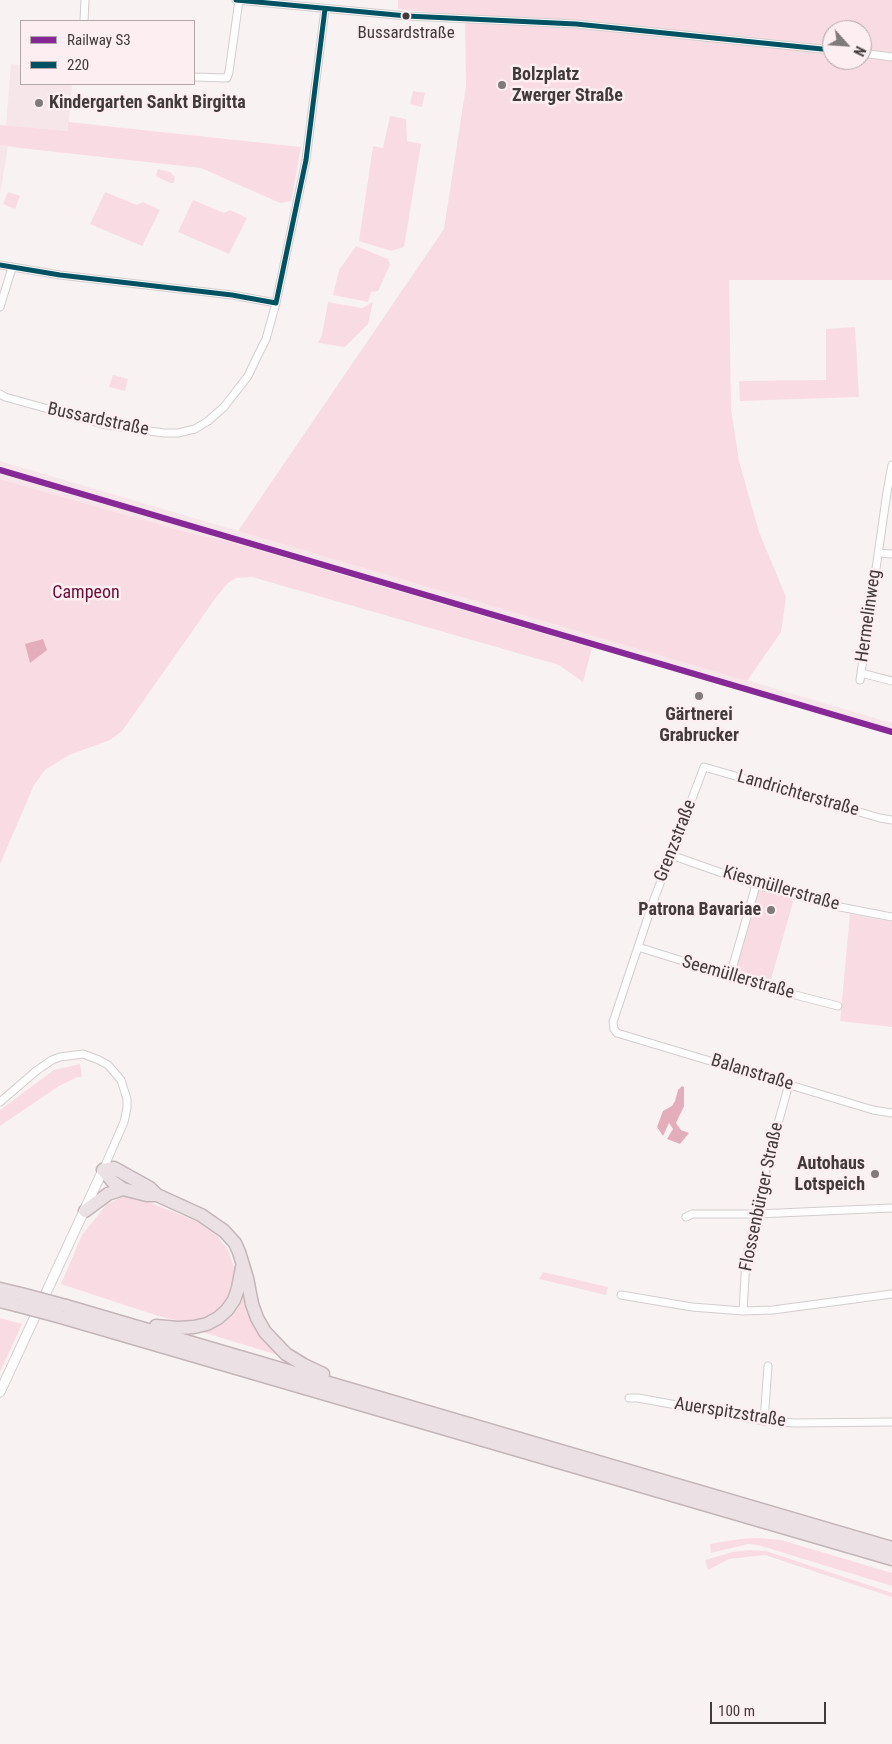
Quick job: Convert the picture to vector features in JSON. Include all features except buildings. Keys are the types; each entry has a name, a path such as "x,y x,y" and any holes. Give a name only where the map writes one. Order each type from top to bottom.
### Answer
{"highway":[{"path":"158,1195 147,1195 123,1188 113,1182 103,1170 114,1168 150,1188 158,1195 201,1215 220,1227 234,1243 242,1264 254,1311 261,1326 274,1342 294,1359 314,1371 340,1380 348,1389"},
{"path":"85,1211 108,1194 123,1188"},
{"path":"63,1311 112,1320 178,1328 194,1328 207,1324 231,1305 238,1288 242,1264"},
{"path":"0,1289 19,1300 63,1311 892,1559"},
{"path":"0,1301 19,1300"},
{"path":"112,1320 892,1548"}],"main road":[{"path":"0,1392 103,1170"}],"street":[{"path":"84,20 85,0"},
{"path":"195,77 227,78 230,72 238,0 414,17 576,24 822,49"},
{"name":"Bussardstraße","path":"0,394 22,402 106,425 164,433 196,430 224,407 248,376 266,338 276,303 306,160 326,9"},
{"path":"872,54 892,56"},
{"path":"0,266 232,295 276,303"},
{"path":"0,307 12,268"},
{"name":"Hermelinweg","path":"892,465 861,676 892,681"},
{"name":"Hermelinweg","path":"878,553 892,554"},
{"name":"Landrichterstraße","path":"704,767 892,820"},
{"name":"Grenzstraße","path":"614,1029 613,1022 638,947 704,767"},
{"name":"Kiesmüllerstraße","path":"671,855 756,884 835,906 892,916"},
{"path":"730,976 756,884"},
{"name":"Seemüllerstraße","path":"638,947 730,976 838,1006"},
{"name":"Balanstraße","path":"614,1029 617,1033 873,1110 892,1113"},
{"path":"0,1102 36,1071 60,1057 83,1054 108,1065 121,1080 127,1098 127,1108 124,1122 103,1170"},
{"name":"Flossenbürger Straße","path":"742,1311 746,1259 770,1152 788,1084"},
{"path":"686,1218 692,1214 757,1214 892,1208"},
{"path":"621,1294 692,1307 742,1311 789,1308 892,1294"},
{"path":"764,1421 768,1366"},
{"name":"Auerspitzstraße","path":"629,1398 638,1398 764,1421 795,1423 892,1422"}],"shaded area":[{"name":"Kindergarten Sankt Birgitta","path":"11,64 20,65 20,85 72,85 68,131 6,126"},
{"path":"0,145 8,146 0,194"},
{"path":"0,461 892,723 892,735 231,542 186,532 0,479"},
{"path":"43,639 47,650 30,663 25,644"},
{"path":"682,1086 684,1087 684,1106 676,1123 681,1130 689,1133 680,1144 667,1139 673,1129 669,1123 663,1136 657,1127 663,1111 672,1106 678,1090"}],"green space":[{"path":"398,0 892,0 892,280 729,280 731,409 739,461 759,532 786,597 781,632 747,681 238,531 444,229 466,86 465,16 398,9"},
{"path":"413,91 425,93 422,107 410,104"},
{"path":"390,116 406,119 407,141 421,144 404,247 391,251 359,241 373,146 383,148"},
{"path":"68,122 301,147 291,201 280,203 201,168 0,145 0,125 68,131"},
{"path":"158,169 170,172 175,177 174,183 156,176"},
{"path":"8,192 20,196 15,209 3,204"},
{"path":"105,192 137,205 143,202 160,210 142,246 90,224"},
{"path":"193,200 224,213 230,210 247,218 229,254 178,232"},
{"path":"356,246 388,259 390,265 378,291 371,292 368,302 333,295 339,270"},
{"path":"328,302 362,308 373,302 368,324 345,347 318,343 322,335"},
{"path":"855,327 859,397 740,401 739,381 826,380 826,329"},
{"path":"113,375 128,379 125,391 109,387"},
{"name":"Campeon","path":"0,479 186,532 231,542 592,648 583,682 559,665 252,577 236,578 228,583 217,596 122,731 110,740 69,755 45,770 34,785 0,864"},
{"path":"759,889 790,897 793,902 771,979 764,983 737,976 734,971"},
{"path":"850,914 892,922 892,1027 840,1021"},
{"path":"80,1064 82,1077 77,1077 59,1086 0,1126 0,1110 54,1070"},
{"path":"123,1196 151,1203 196,1221 217,1236 228,1250 234,1267 228,1296 224,1304 215,1312 201,1319 184,1322 158,1316 61,1284 82,1235 106,1205"},
{"path":"543,1272 608,1287 606,1295 539,1279"},
{"path":"244,1285 281,1356 196,1330"},
{"path":"0,1318 22,1324 0,1372"},
{"path":"758,1538 781,1540 892,1573 892,1586 758,1545 748,1544 711,1553 710,1544"},
{"path":"766,1551 892,1593 892,1597 765,1555 729,1559 708,1570 705,1560 733,1552"}],"rail line":[{"name":"S3","path":"0,470 892,732"}],"transit line":[{"name":"220","path":"236,0 407,16 576,24 822,49"},
{"name":"220","path":"276,303 306,160 325,9"},
{"name":"220","path":"0,265 60,275 232,295 276,303"}],"place":[{"name":"Bussardstraße","path":"406,16"},
{"name":"Bolzplatz Zwerger Straße","path":"502,85"},
{"name":"Kindergarten Sankt Birgitta","path":"39,103"},
{"name":"Gärtnerei Grabrucker","path":"699,696"},
{"name":"Patrona Bavariae","path":"771,910"},
{"name":"Autohaus Lotspeich","path":"875,1174"}]}
